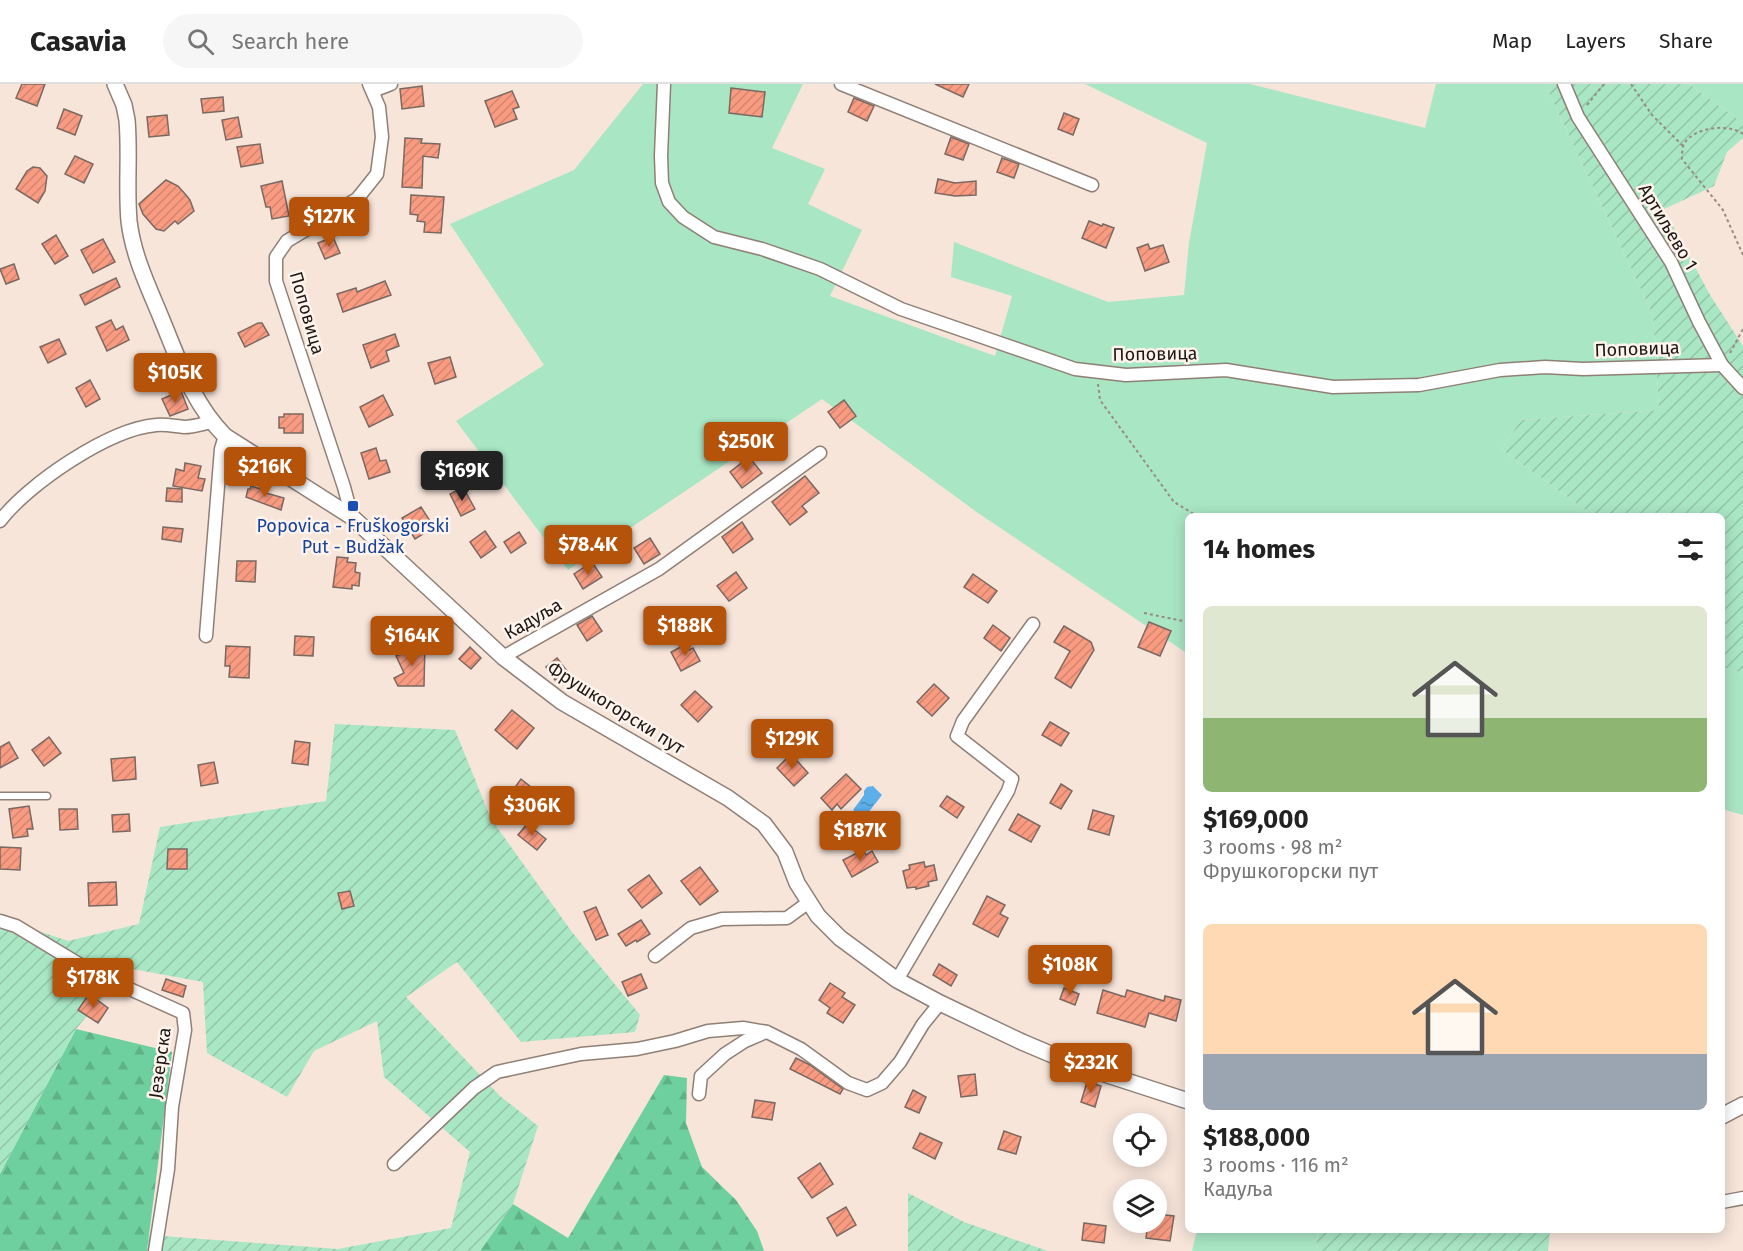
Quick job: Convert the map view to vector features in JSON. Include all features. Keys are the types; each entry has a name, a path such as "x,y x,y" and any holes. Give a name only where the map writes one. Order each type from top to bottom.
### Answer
{"street":[{"name":"Фрушкогорски пут","path":"115,84 124,105 127,120 129,222 134,247 141,270 190,387 211,422 225,435 352,517 503,657 562,702 728,798 764,824 785,852 797,883 818,916 840,938 897,980 940,1003 1074,1064 1185,1100"},
{"name":"Поповица","path":"352,517 276,280 276,257 287,241 357,199 377,174 382,137 379,107 371,87 391,84"},
{"name":"Поповица","path":"664,84 662,183 669,202 683,217 714,237 762,249 820,269 902,309 1075,369 1126,375 1226,370 1333,387 1419,385 1500,370 1545,367 1582,369 1722,365"},
{"path":"841,84 1092,185"},
{"name":"Артиљево 1","path":"1564,84 1578,117 1671,262 1722,365 1743,388"},
{"path":"0,521 39,482 89,450 132,430 156,425 187,427 211,422"},
{"path":"206,636 221,449 225,435"},
{"name":"Кадуља","path":"503,657 659,568 819,453"},
{"path":"897,980 1008,791 1012,779 957,736 963,721 1033,624"},
{"path":"655,956 691,928 722,920 787,918 809,902"},
{"name":"Језерска","path":"0,921 16,926 92,972 183,1012 185,1030 172,1107 168,1169 155,1251"},
{"path":"394,1164 474,1088 496,1072 581,1054 637,1049 675,1041 708,1030 743,1028 767,1032 801,1049 848,1083 867,1090 882,1083 894,1069 923,1024 940,1003"},
{"path":"699,1094 701,1076 745,1041 767,1032"},
{"path":"1725,1114 1743,1105"},
{"path":"1725,1201 1743,1198"}],"lane":[{"path":"0,796 47,796"}],"path":[{"path":"1578,117 1604,84"},
{"path":"1631,84 1652,115 1683,146"},
{"path":"1743,134 1726,128 1711,129 1691,135 1683,146 1682,159 1723,210 1743,255"},
{"path":"1722,365 1743,329"},
{"path":"1103,373 1098,386 1100,400 1174,502 1192,513"},
{"path":"1144,613 1185,621"}],"green space":[{"path":"643,84 803,84 772,148 825,169 808,204 862,230 830,296 995,356 1012,296 951,277 954,242 1108,302 1184,295 1189,243 1207,143 1085,84 1250,84 1425,128 1436,84 1545,84 1653,315 1659,410 1521,420 1501,449 1590,513 1185,513 1185,652 978,513 822,399 568,570 456,421 544,365 450,224 574,170"},
{"path":"1545,84 1689,84 1743,123 1743,138 1727,152 1714,186 1664,209 1710,295 1743,346 1743,673 1725,668 1725,513 1590,513 1501,449 1521,420 1659,410 1653,315"},
{"path":"1689,84 1743,84 1743,123"},
{"path":"1725,668 1743,673 1743,815 1725,810"},
{"path":"335,724 455,730 491,819 572,932 640,1015 635,1032 521,1042 457,962 406,997 500,1096 538,1126 513,1204 480,1251 147,1251 149,1235 338,1249 451,1228 470,1152 384,1077 377,1021 314,1051 287,1097 207,1053 203,982 127,968 76,1029 0,1174 0,918 68,941 139,924 160,827 326,801"},
{"path":"76,1029 172,1052 147,1251 0,1251 0,1174"},
{"path":"664,1075 687,1078 686,1123 702,1167 736,1200 757,1231 764,1251 480,1251 513,1204 568,1238"},
{"path":"908,1193 964,1222 1048,1251 908,1251"},
{"path":"1196,1233 1318,1233 1316,1251 1192,1251"},
{"path":"1318,1233 1550,1233 1548,1251 1316,1251"}],"water":[{"path":"873,786 882,795 864,818 853,810 867,787"}],"building":[{"path":"22,84 45,84 37,106 16,98"},
{"path":"935,84 969,84 963,97"},
{"path":"422,86 424,106 402,109 400,89"},
{"path":"731,88 765,92 762,117 729,113"},
{"path":"512,91 519,107 513,109 517,119 495,127 485,101"},
{"path":"223,97 224,111 203,113 201,99"},
{"path":"854,98 874,106 867,121 848,112"},
{"path":"64,109 82,116 75,135 57,128"},
{"path":"1064,113 1079,119 1073,135 1058,129"},
{"path":"167,115 169,135 149,137 147,117"},
{"path":"238,117 242,137 226,140 222,120"},
{"path":"951,137 969,144 963,160 945,154"},
{"path":"405,138 422,139 421,143 440,144 438,158 423,156 422,188 402,187"},
{"path":"260,144 263,163 241,167 237,147"},
{"path":"75,156 93,164 84,183 65,174"},
{"path":"1002,158 1019,164 1014,178 997,172"},
{"path":"33,167 40,168 47,176 45,191 38,203 16,189 27,171"},
{"path":"938,179 955,183 976,181 976,195 955,196 935,193"},
{"path":"166,180 178,186 190,200 194,211 178,224 175,221 164,231 156,229 143,214 139,204"},
{"path":"282,181 289,216 272,219 270,207 266,207 261,186"},
{"path":"411,195 444,197 441,233 424,232 425,222 417,221 418,215 410,214"},
{"path":"1089,221 1114,228 1106,248 1082,238"},
{"path":"56,235 68,256 55,264 42,244"},
{"path":"333,237 340,253 325,259 318,243"},
{"path":"103,239 115,262 93,273 81,250"},
{"path":"1148,244 1150,249 1163,245 1169,262 1145,271 1137,248"},
{"path":"14,264 19,279 6,284 0,269"},
{"path":"116,278 120,287 85,305 80,295"},
{"path":"385,281 391,295 343,312 337,294 356,288 357,292"},
{"path":"111,320 116,330 123,326 129,340 107,351 96,327"},
{"path":"262,323 269,335 245,347 238,333"},
{"path":"395,334 399,346 386,351 389,361 371,368 363,345"},
{"path":"59,339 66,354 48,363 40,347"},
{"path":"450,357 456,377 435,384 428,363"},
{"path":"90,380 100,399 86,407 76,388"},
{"path":"181,391 188,409 170,416 162,399"},
{"path":"383,395 393,415 369,427 360,407"},
{"path":"844,400 856,416 840,428 828,412"},
{"path":"284,414 303,414 303,433 284,433 284,428 279,428 279,417 284,417"},
{"path":"376,448 380,461 386,460 390,472 369,479 361,453"},
{"path":"749,457 762,473 742,488 730,472"},
{"path":"185,463 201,466 198,478 205,479 202,491 173,486 176,469 184,471"},
{"path":"805,476 819,493 802,506 807,512 790,525 772,502"},
{"path":"251,486 284,498 281,510 246,497"},
{"path":"463,487 475,509 461,516 450,494"},
{"path":"167,488 182,489 182,502 166,501"},
{"path":"421,507 430,521 427,523 431,529 415,539 402,518"},
{"path":"742,522 753,539 733,553 722,537"},
{"path":"163,527 183,529 181,542 162,539"},
{"path":"485,531 496,547 481,558 470,542"},
{"path":"519,532 526,543 511,553 504,542"},
{"path":"650,538 660,554 644,564 634,548"},
{"path":"337,557 348,558 347,562 356,563 355,572 360,573 359,586 352,585 352,589 333,587"},
{"path":"237,561 256,561 255,582 236,581"},
{"path":"592,562 602,577 583,589 574,574"},
{"path":"736,572 747,588 729,601 717,586"},
{"path":"973,574 997,591 988,603 964,587"},
{"path":"592,616 602,631 587,641 577,625"},
{"path":"1149,622 1171,631 1160,656 1138,647"},
{"path":"993,625 1010,638 1001,651 984,638"},
{"path":"1064,626 1091,642 1094,650 1071,688 1055,678 1070,651 1054,642"},
{"path":"295,636 314,637 313,656 294,655"},
{"path":"412,644 425,644 424,686 398,686 394,678 404,673 396,656 412,649"},
{"path":"686,644 689,650 693,648 700,661 681,671 671,652"},
{"path":"226,646 250,647 249,678 229,677 230,666 225,666"},
{"path":"470,647 481,658 471,669 459,659"},
{"path":"557,658 567,671 555,680 546,667"},
{"path":"934,684 949,698 932,716 917,702"},
{"path":"695,691 712,707 698,722 681,705"},
{"path":"512,710 534,728 517,749 495,730"},
{"path":"1050,722 1069,733 1061,746 1042,735"},
{"path":"49,737 61,753 44,766 32,750"},
{"path":"295,741 310,743 308,765 292,763"},
{"path":"9,742 18,758 0,768 0,747"},
{"path":"791,754 808,773 794,786 777,768"},
{"path":"135,757 136,779 113,781 111,759"},
{"path":"214,762 218,783 201,786 198,765"},
{"path":"846,774 861,789 841,809 837,804 832,810 821,798"},
{"path":"521,779 542,796 531,811 510,794"},
{"path":"1061,784 1072,791 1061,809 1050,803"},
{"path":"947,796 964,807 957,818 940,806"},
{"path":"29,806 33,829 27,829 28,836 13,838 9,809"},
{"path":"59,809 77,809 78,829 60,830"},
{"path":"1093,810 1114,816 1109,835 1088,829"},
{"path":"129,814 130,831 113,832 112,815"},
{"path":"1018,814 1040,826 1031,842 1009,830"},
{"path":"527,824 546,839 537,850 518,835"},
{"path":"0,847 21,848 20,870 0,869"},
{"path":"168,849 187,849 187,869 167,869"},
{"path":"863,850 866,855 872,851 878,862 852,877 843,860"},
{"path":"924,862 925,867 934,865 937,880 928,882 929,886 916,889 916,887 907,888 903,871 910,869 909,865"},
{"path":"700,867 718,891 700,905 681,881"},
{"path":"649,875 662,893 642,908 628,890"},
{"path":"116,882 117,905 89,906 88,883"},
{"path":"350,891 354,906 342,909 338,893"},
{"path":"987,896 1005,905 1000,914 1008,918 998,937 973,924"},
{"path":"596,907 608,935 596,940 584,912"},
{"path":"641,920 650,934 626,946 618,934"},
{"path":"939,964 957,975 951,986 933,975"},
{"path":"641,974 647,988 628,996 622,982"},
{"path":"166,979 186,986 183,997 162,990"},
{"path":"830,983 845,993 842,997 855,1005 843,1023 827,1013 830,1008 819,1000"},
{"path":"1064,988 1079,994 1075,1005 1060,999"},
{"path":"1103,990 1125,997 1127,990 1164,1001 1165,996 1181,1000 1176,1021 1149,1013 1145,1027 1097,1013"},
{"path":"89,994 108,1008 98,1023 78,1010"},
{"path":"796,1058 810,1065 843,1089 840,1094 790,1069"},
{"path":"975,1074 977,1095 961,1097 958,1076"},
{"path":"1087,1082 1101,1086 1095,1107 1081,1102"},
{"path":"913,1090 926,1097 919,1113 905,1107"},
{"path":"755,1100 775,1103 772,1120 752,1117"},
{"path":"1004,1131 1021,1137 1016,1154 998,1149"},
{"path":"920,1133 942,1143 935,1159 913,1148"},
{"path":"820,1163 833,1184 812,1198 798,1178"},
{"path":"846,1207 856,1225 837,1236 827,1218"},
{"path":"1167,1215 1174,1216 1170,1241 1146,1238 1147,1233 1167,1233"},
{"path":"1084,1223 1106,1226 1104,1243 1082,1240"}],"place":[{"name":"Popovica - Fruškogorski Put - Budžak","path":"353,506"}]}
